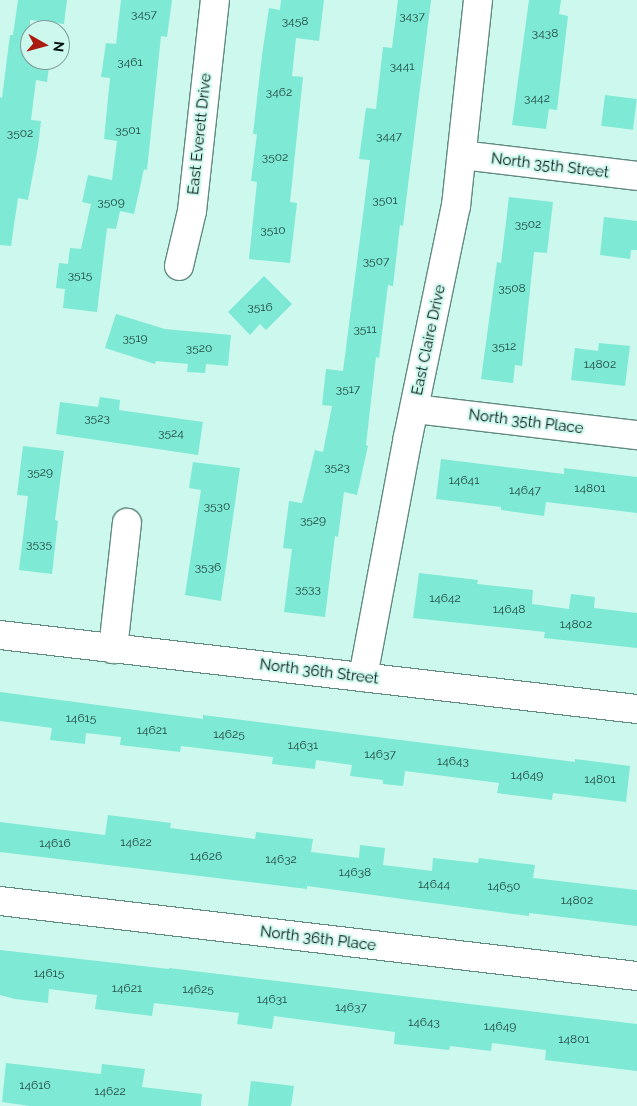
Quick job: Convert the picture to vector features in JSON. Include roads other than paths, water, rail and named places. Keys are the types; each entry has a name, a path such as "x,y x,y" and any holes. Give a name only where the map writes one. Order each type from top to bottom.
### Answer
{"street":[{"name":"East Everett Drive","path":"180,266 192,211 215,0"},
{"name":"East Claire Drive","path":"363,677 456,206 478,0"},
{"name":"North 35th Street","path":"462,156 637,176"},
{"name":"North 35th Place","path":"415,409 637,435"},
{"path":"113,649 127,523"},
{"name":"North 36th Street","path":"0,635 637,709"},
{"name":"North 36th Place","path":"0,901 637,976"}]}
